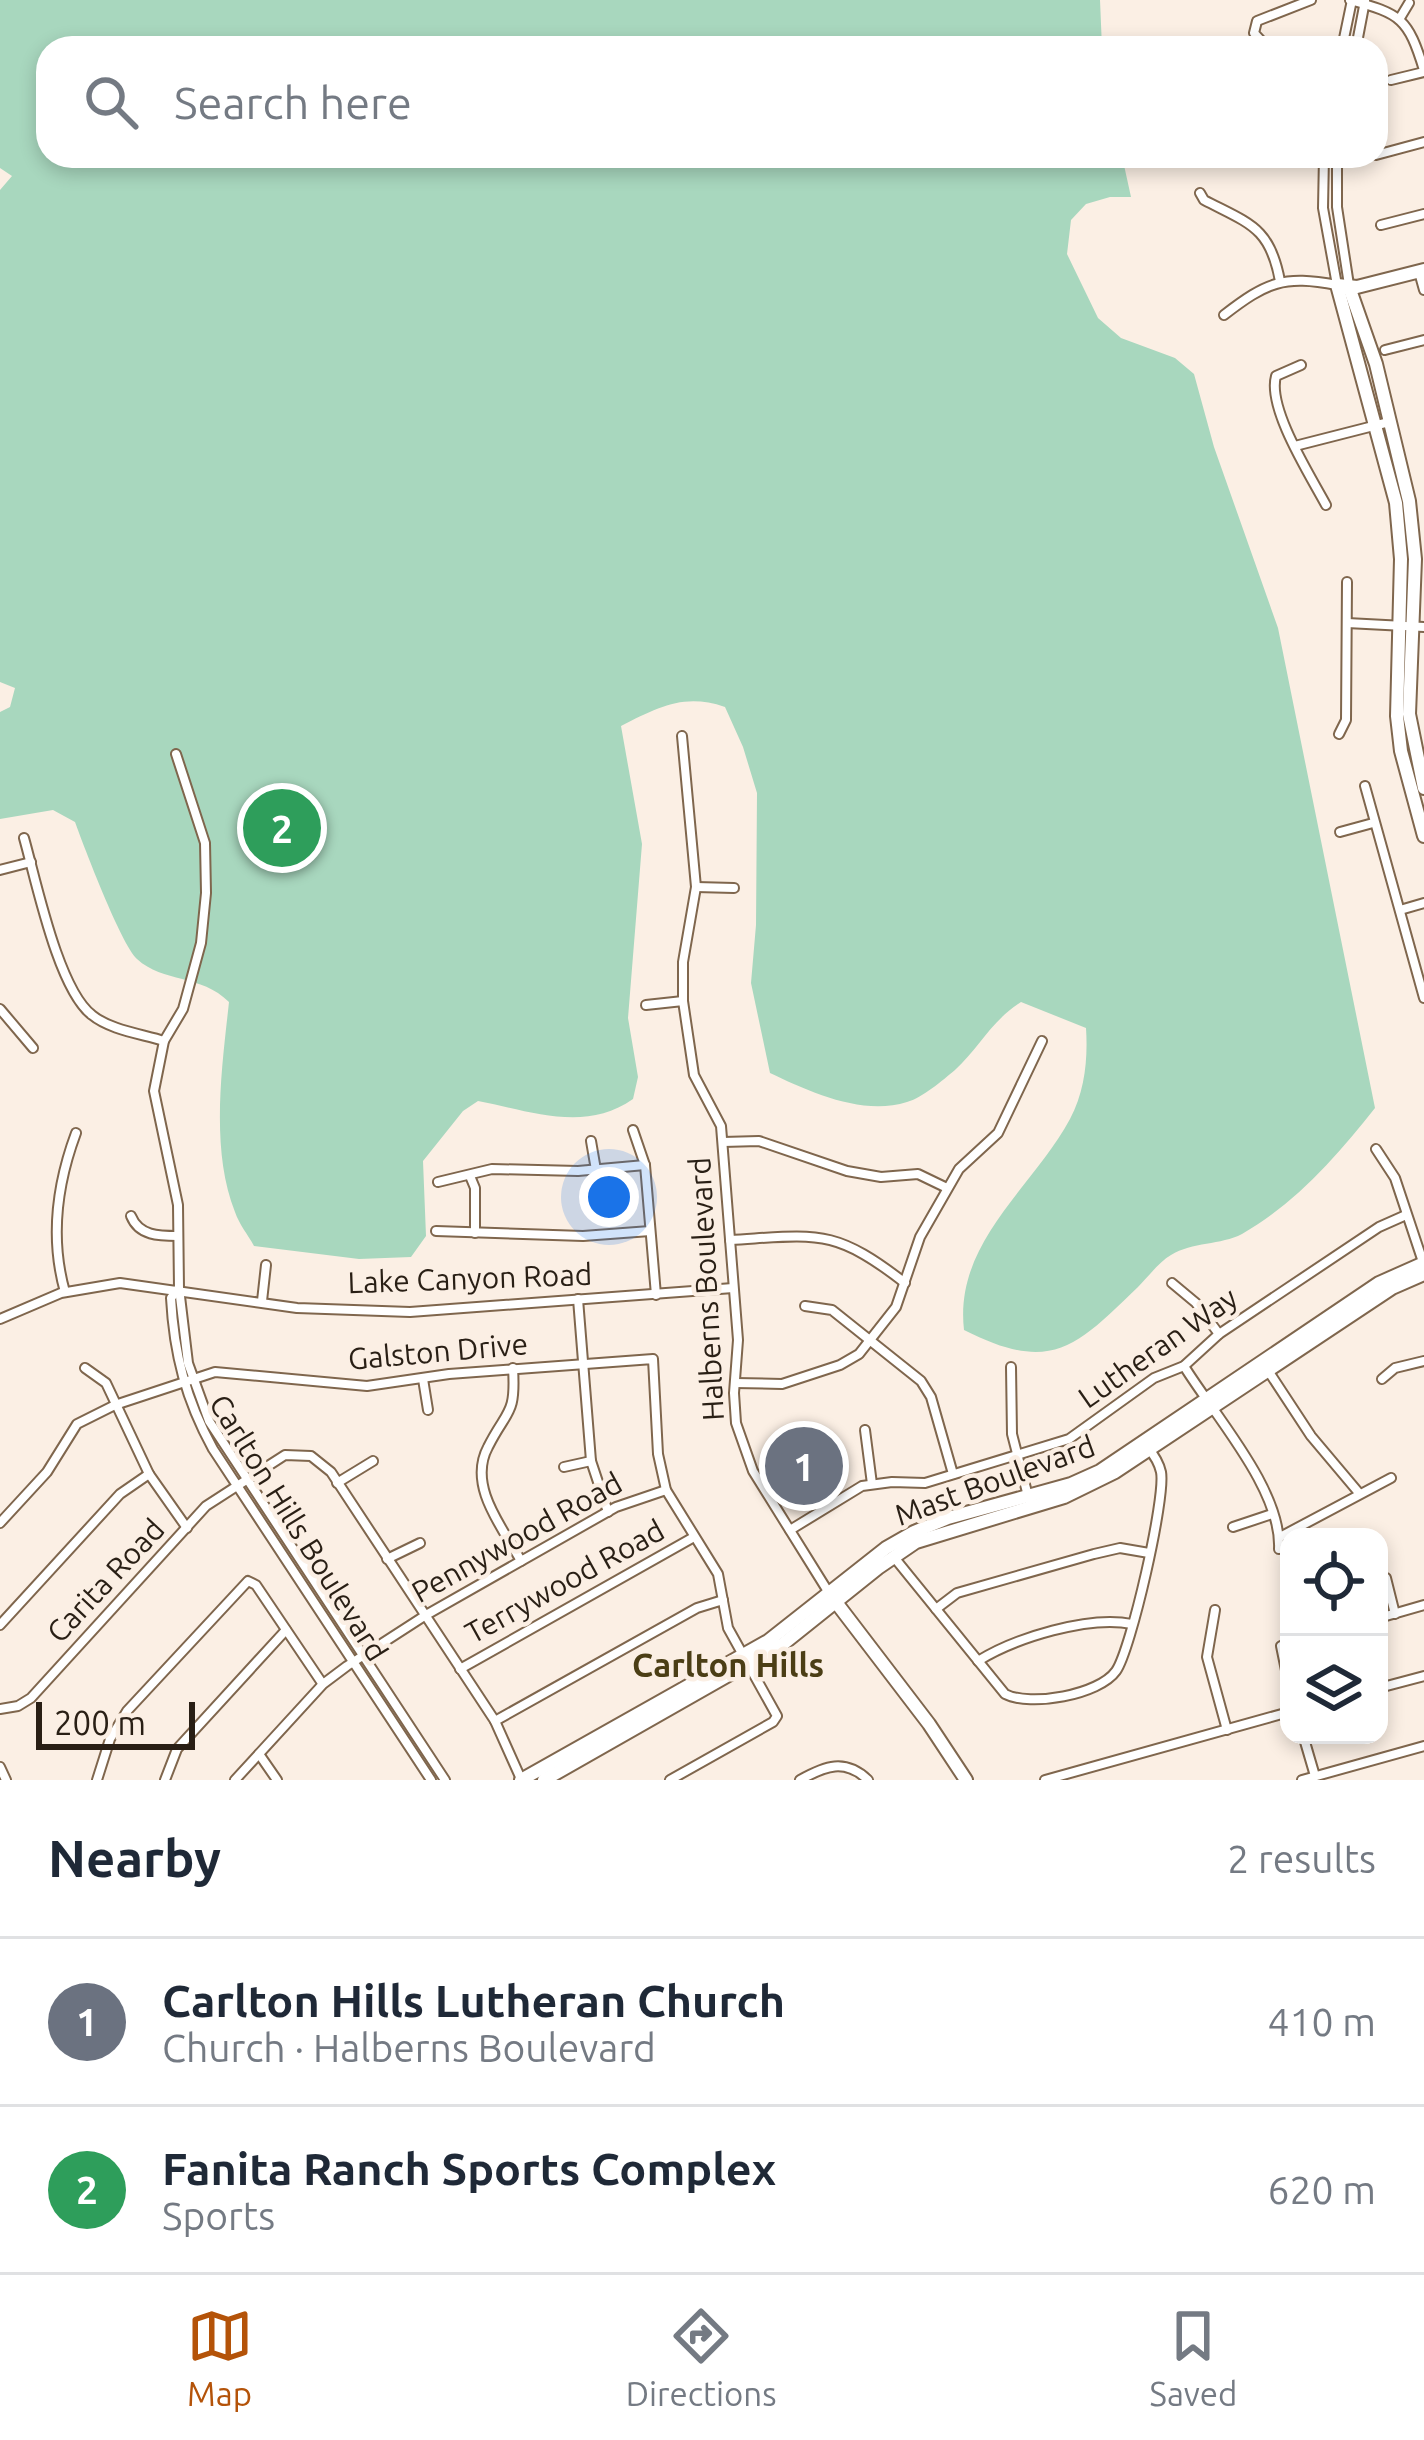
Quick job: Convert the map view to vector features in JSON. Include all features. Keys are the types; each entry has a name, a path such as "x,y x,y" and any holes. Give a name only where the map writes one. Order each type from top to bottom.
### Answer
{"main road":[{"path":"1422,271 1343,286 1376,364 1401,559 1396,716 1424,836"},
{"path":"1382,423 1409,501 1418,627 1408,675 1424,788"},
{"name":"Mast Boulevard","path":"544,1780 747,1660 889,1552 1030,1502 1087,1488 1379,1283 1424,1267"},
{"name":"Halberns Boulevard","path":"832,1598 966,1780"},
{"name":"Mast Boulevard","path":"522,1780 747,1660"}],"street":[{"path":"1258,36 1257,21 1312,0"},
{"path":"1344,36 1351,0 1400,18 1410,30 1424,71 1391,80"},
{"path":"1358,36 1365,2"},
{"path":"1400,18 1408,3"},
{"path":"1388,152 1424,142"},
{"path":"1324,168 1323,208 1343,286"},
{"path":"1337,168 1343,286"},
{"path":"1200,193 1204,200 1265,235 1280,281"},
{"path":"1381,225 1424,214"},
{"path":"1422,271 1424,290"},
{"path":"1224,314 1256,290 1280,281 1343,286"},
{"path":"1385,350 1424,340"},
{"path":"1301,365 1273,382 1294,446 1326,505"},
{"path":"1294,446 1382,423"},
{"path":"1339,734 1346,720 1347,582"},
{"path":"1347,623 1418,627"},
{"name":"Halberns Boulevard","path":"682,736 696,887 683,962 683,1001 694,1072 721,1126 738,1340 736,1423 744,1451 832,1598"},
{"name":"Carlton Hills Boulevard","path":"176,754 205,843 206,892 201,943 183,1009 164,1041 154,1091 178,1205 178,1288 171,1298 187,1381 242,1482 445,1780"},
{"path":"1365,786 1424,998"},
{"path":"1340,832 1373,823"},
{"path":"24,838 53,943 82,1006 97,1020 164,1041"},
{"path":"0,870 31,862"},
{"path":"696,887 734,888"},
{"path":"1400,910 1424,903"},
{"path":"646,1005 683,1001"},
{"path":"0,1009 33,1048"},
{"path":"735,1383 790,1382 850,1361 870,1340 896,1306 920,1237 947,1188 959,1169 998,1133 1042,1041"},
{"path":"633,1130 645,1166 656,1295"},
{"path":"64,1292 55,1230 76,1132"},
{"path":"590,1141 596,1171"},
{"path":"723,1142 759,1141 848,1172 881,1177 918,1174 947,1188"},
{"path":"1376,1149 1395,1178 1424,1267"},
{"path":"439,1182 496,1168 596,1171 645,1166"},
{"path":"470,1176 475,1188 475,1233"},
{"name":"Lutheran Way","path":"790,1530 872,1484 926,1483 1069,1439 1154,1378 1184,1366 1219,1334 1385,1223 1406,1215"},
{"path":"131,1216 144,1231 178,1236"},
{"path":"436,1231 583,1236 650,1231"},
{"path":"730,1240 830,1238 864,1251 905,1283"},
{"path":"262,1301 266,1264"},
{"name":"Lake Canyon Road","path":"0,1319 64,1292 120,1283 298,1308 410,1312 733,1288"},
{"path":"1172,1283 1196,1303 1219,1334"},
{"path":"578,1300 592,1461 608,1512"},
{"path":"805,1306 826,1306 929,1392 953,1474"},
{"name":"Galston Drive","path":"0,1523 47,1472 77,1424 115,1405 228,1370 348,1387 513,1368 653,1359 658,1454 667,1490"},
{"path":"1382,1379 1396,1368 1424,1361"},
{"path":"1184,1366 1258,1479 1279,1543 1391,1478"},
{"path":"1011,1367 1012,1434 1030,1502"},
{"path":"1265,1367 1311,1436 1359,1493"},
{"path":"85,1368 106,1383 149,1474 187,1528"},
{"path":"513,1368 513,1408 488,1447 482,1477 487,1499 521,1561"},
{"path":"423,1379 428,1410"},
{"path":"865,1430 872,1484"},
{"path":"889,1552 1001,1691 1013,1699 1033,1702 1098,1686 1120,1665 1149,1552 1162,1488 1159,1466 1147,1446"},
{"name":"Carita Road","path":"0,1708 18,1706 31,1698 206,1506 279,1458 295,1454 320,1461 337,1483"},
{"path":"373,1461 337,1483 495,1721 522,1780"},
{"path":"564,1467 592,1461"},
{"path":"0,1625 119,1494 149,1474"},
{"path":"667,1490 718,1574 726,1622 775,1713 773,1723 670,1780"},
{"name":"Pennywood Road","path":"236,1780 322,1684 426,1615 608,1512 667,1490"},
{"path":"1233,1527 1272,1514"},
{"name":"Terrywood Road","path":"460,1669 694,1537"},
{"path":"387,1559 420,1543"},
{"path":"935,1610 957,1593 1094,1554 1120,1548 1149,1552"},
{"path":"97,1780 107,1746 127,1711 242,1583 253,1581 322,1684"},
{"path":"1388,1589 1395,1614"},
{"path":"495,1721 697,1608 723,1600"},
{"path":"1388,1616 1424,1606"},
{"path":"1215,1610 1208,1657 1227,1730"},
{"path":"978,1661 1008,1645 1096,1621 1132,1624"},
{"path":"165,1780 177,1749 286,1630"},
{"name":"Carlton Hills Boulevard","path":"359,1660 431,1780"},
{"path":"1388,1686 1424,1676"},
{"path":"1045,1780 1280,1715"},
{"path":"1306,1744 1315,1776"},
{"path":"1302,1780 1424,1746"},
{"path":"259,1754 277,1780"},
{"path":"800,1780 822,1768 846,1766 868,1780"},
{"path":"0,1767 6,1780"}],"green space":[{"path":"0,0 1100,0 1102,36 36,36 36,168 1125,168 1131,197 1086,204 1071,220 1067,254 1098,318 1121,338 1175,358 1194,374 1214,447 1278,628 1375,1108 1280,1208 1242,1234 1171,1255 1078,1339 1041,1352 994,1343 964,1330 964,1299 983,1243 1075,1108 1084,1075 1086,1028 1021,1002 938,1083 913,1100 890,1106 837,1100 770,1073 751,983 757,793 725,707 684,702 621,726 642,844 628,1018 638,1077 633,1099 615,1109 577,1117 478,1101 463,1111 423,1161 426,1236 411,1257 359,1259 254,1246 227,1188 220,1135 229,1002 206,987 158,972 137,959 113,916 75,822 53,810 0,819 0,712 10,707 15,688 0,682 0,190 12,176 0,168"}],"place":[{"name":"Fanita Ranch Sports Complex","path":"282,828"},
{"name":"Carlton Hills Lutheran Church","path":"804,1466"}],"district":[{"name":"Carlton Hills","path":"728,1665"}]}
